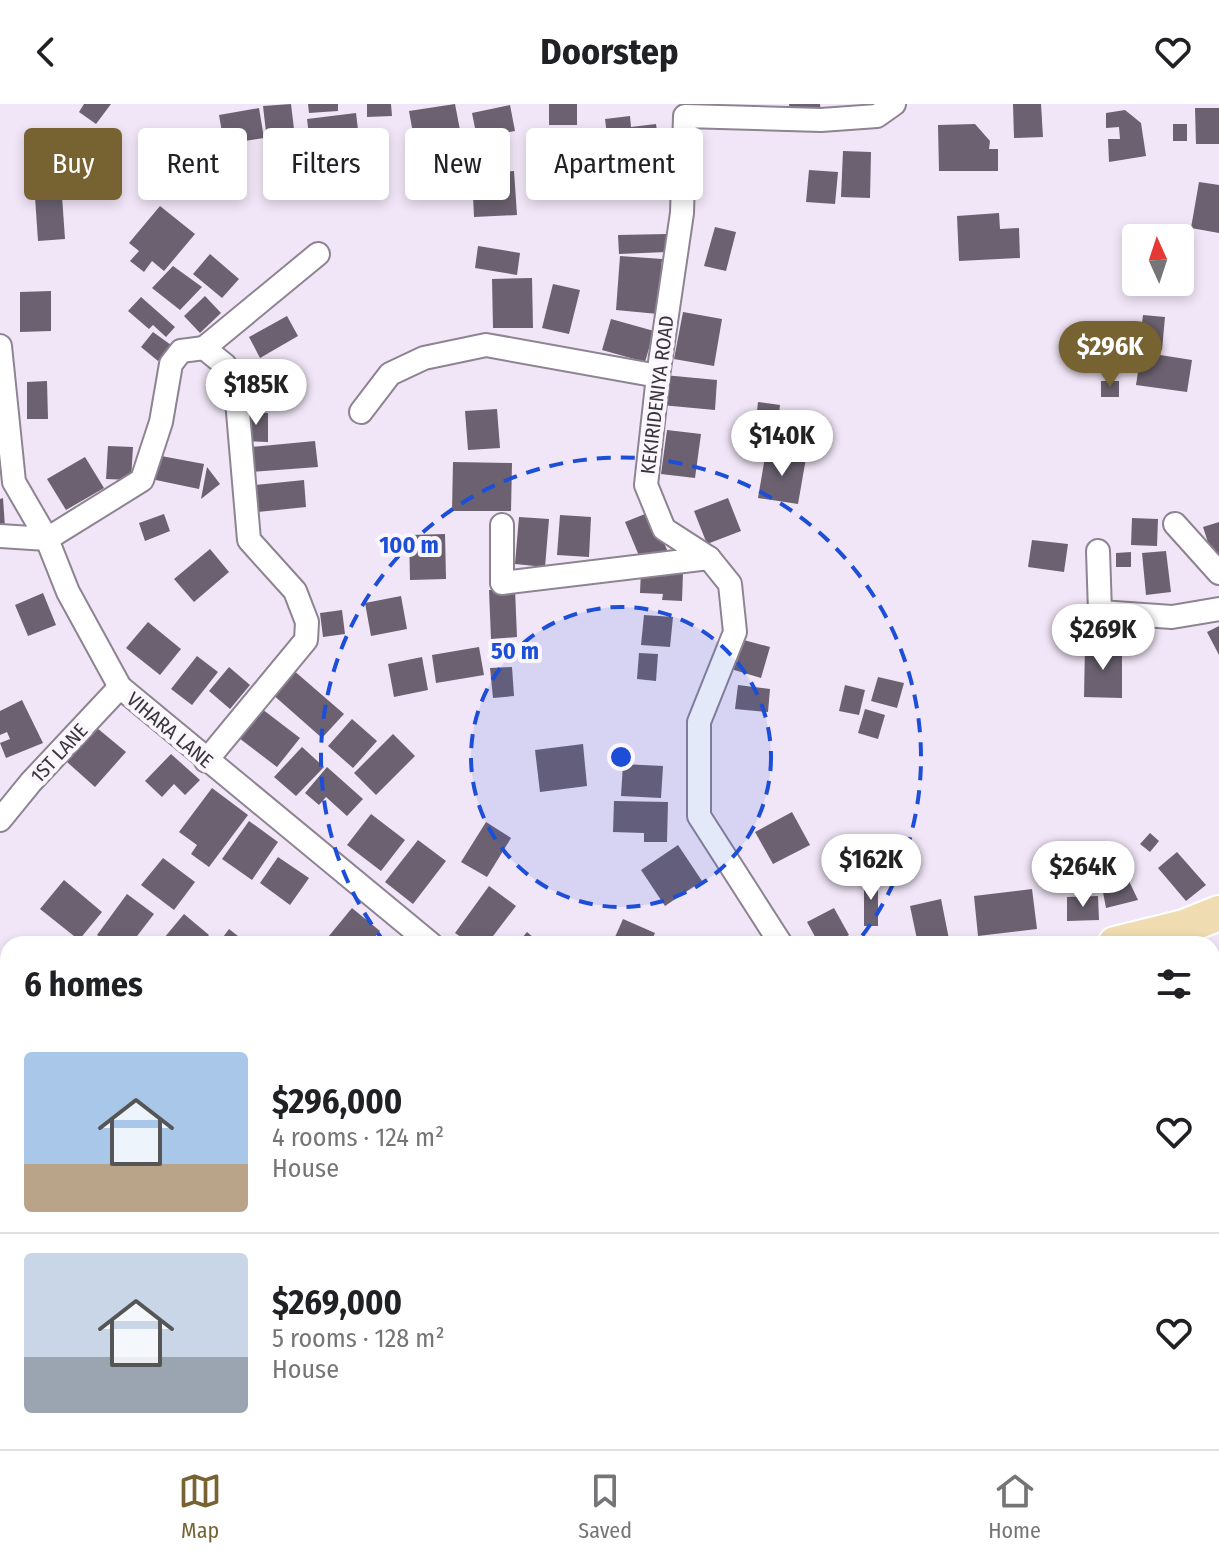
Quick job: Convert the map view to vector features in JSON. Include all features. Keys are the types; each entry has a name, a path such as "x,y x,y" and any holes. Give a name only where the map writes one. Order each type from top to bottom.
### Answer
{"main road":[{"path":"1186,936 1219,913"}],"street":[{"name":"KEKIRIDENIYA ROAD","path":"776,936 699,816 699,722 735,632 730,584 709,558 664,529 646,485 658,376 682,213 683,110 835,119 877,116 894,104"},
{"path":"0,536 47,539 142,480 161,422 171,364 181,351 204,348 318,254"},
{"path":"361,412 390,374 424,358 486,345 658,376"},
{"name":"VIHARA LANE","path":"0,346 14,482 47,539 68,592 120,687 421,936"},
{"path":"204,348 225,365 236,389 249,540 295,591 307,622 306,640 206,761"},
{"path":"1175,524 1219,573"},
{"path":"502,525 502,583 709,558"},
{"path":"1098,551 1100,612 1172,617 1219,609"},
{"name":"1ST LANE","path":"0,820 31,782 120,687"}],"building":[{"path":"84,104 111,104 96,124 79,112"},
{"path":"291,104 294,128 266,128 263,106"},
{"path":"308,104 338,104 338,111 309,113"},
{"path":"367,104 391,104 392,116 367,117"},
{"path":"455,104 460,128 412,128 409,111"},
{"path":"549,104 577,104 577,125 549,125"},
{"path":"789,104 820,104 821,112 790,113"},
{"path":"1013,104 1041,104 1043,137 1014,138"},
{"path":"510,105 515,131 510,132 510,128 475,128 472,113"},
{"path":"259,108 263,138 247,141 247,128 221,128 219,115"},
{"path":"1195,108 1219,108 1219,144 1196,144"},
{"path":"1125,110 1141,123 1146,156 1109,162 1108,139 1120,139 1119,127 1106,128 1106,113"},
{"path":"356,113 358,128 308,128 307,119"},
{"path":"630,116 631,127 656,124 657,128 606,128 605,119"},
{"path":"975,124 990,141 989,149 998,149 998,171 939,171 938,125"},
{"path":"1173,124 1187,124 1187,141 1173,141"},
{"path":"843,151 871,152 870,198 841,197"},
{"path":"809,170 838,172 835,204 806,202"},
{"path":"510,171 514,171 517,215 474,217 473,200 510,200"},
{"path":"1199,182 1219,185 1219,233 1194,229 1192,224"},
{"path":"35,200 62,200 65,239 38,241"},
{"path":"160,206 195,234 164,271 152,261 144,272 130,261 139,251 129,243"},
{"path":"999,213 1000,229 1019,228 1020,258 959,261 957,216"},
{"path":"715,227 736,232 726,271 704,266"},
{"path":"667,234 667,252 619,254 618,235"},
{"path":"478,246 520,253 517,275 475,268"},
{"path":"210,254 239,279 222,298 193,274"},
{"path":"620,256 662,259 658,314 616,310"},
{"path":"173,266 202,287 180,310 152,288"},
{"path":"532,278 533,328 493,328 492,279"},
{"path":"553,284 580,290 569,334 542,328"},
{"path":"51,291 51,331 20,332 20,292"},
{"path":"205,296 221,313 200,333 184,316"},
{"path":"141,297 175,327 166,337 153,325 149,329 128,311"},
{"path":"683,312 722,319 714,366 674,359"},
{"path":"1143,315 1165,317 1162,350 1139,348"},
{"path":"287,316 298,336 260,358 249,337"},
{"path":"611,319 654,331 645,362 602,350"},
{"path":"153,332 171,345 158,361 141,347"},
{"path":"1141,352 1192,360 1187,392 1136,385"},
{"path":"664,375 717,380 715,410 661,405"},
{"path":"47,381 48,419 27,419 27,382"},
{"path":"1101,381 1119,381 1119,397 1101,397"},
{"path":"758,402 780,405 777,431 755,429"},
{"path":"497,409 500,448 468,450 465,411"},
{"path":"245,412 268,413 268,442 244,441"},
{"path":"667,430 701,434 695,478 661,474"},
{"path":"315,441 318,467 252,472 250,447"},
{"path":"108,446 133,447 131,480 106,479"},
{"path":"766,451 806,458 798,504 758,498"},
{"path":"156,455 204,464 199,489 151,479"},
{"path":"85,457 104,488 66,510 47,479"},
{"path":"453,462 512,463 511,511 452,511"},
{"path":"207,467 220,484 201,499"},
{"path":"304,480 306,507 258,512 255,485"},
{"path":"3,498 5,527 0,527 0,499"},
{"path":"728,498 741,531 707,544 694,511"},
{"path":"650,512 668,552 642,563 625,522"},
{"path":"164,514 170,531 145,541 139,523"},
{"path":"560,515 591,517 589,557 557,555"},
{"path":"519,517 549,519 545,567 515,564"},
{"path":"1132,518 1158,519 1157,546 1131,545"},
{"path":"1219,522 1219,566 1216,567 1203,527"},
{"path":"445,534 446,579 410,580 409,535"},
{"path":"1032,540 1068,544 1064,572 1028,567"},
{"path":"210,549 229,572 194,602 174,579"},
{"path":"1166,551 1171,592 1146,595 1142,553"},
{"path":"1131,552 1131,567 1116,567 1116,553"},
{"path":"641,570 683,572 682,601 662,600 663,594 640,593"},
{"path":"515,589 517,637 491,639 489,590"},
{"path":"43,593 56,625 28,636 15,605"},
{"path":"401,596 407,629 371,636 365,603"},
{"path":"342,610 345,634 323,637 320,613"},
{"path":"644,615 673,617 670,647 641,645"},
{"path":"148,622 181,649 160,675 126,648"},
{"path":"1219,626 1219,655 1207,632"},
{"path":"740,639 770,647 761,678 731,669"},
{"path":"1085,646 1122,646 1122,698 1084,697"},
{"path":"479,647 484,675 436,683 432,655"},
{"path":"639,653 658,654 656,681 637,679"},
{"path":"197,656 218,672 192,705 171,689"},
{"path":"422,657 428,690 394,697 388,664"},
{"path":"229,667 250,685 230,709 209,691"},
{"path":"512,667 514,696 493,698 490,668"},
{"path":"292,669 344,714 322,738 271,693"},
{"path":"878,677 904,683 897,708 871,701"},
{"path":"738,685 770,689 768,712 735,709"},
{"path":"845,685 865,690 859,715 839,711"},
{"path":"22,700 43,743 6,758 0,743 10,739 7,732 0,735 0,711"},
{"path":"262,709 300,738 277,767 239,738"},
{"path":"865,709 885,715 878,739 858,733"},
{"path":"352,719 377,741 353,768 328,746"},
{"path":"97,728 126,752 95,787 67,762"},
{"path":"393,734 415,756 376,795 354,773"},
{"path":"583,744 587,786 540,792 535,750"},
{"path":"302,747 324,767 296,796 274,777"},
{"path":"171,754 200,780 185,795 174,784 162,797 145,781"},
{"path":"623,764 663,766 661,798 621,796"},
{"path":"327,767 363,799 347,816 326,797 319,805 305,793"},
{"path":"212,788 248,815 209,867 191,854 197,845 179,832"},
{"path":"614,801 668,802 667,842 644,842 644,833 613,832"},
{"path":"792,812 810,845 773,864 755,832"},
{"path":"371,814 405,840 381,871 347,845"},
{"path":"249,821 278,842 252,880 222,859"},
{"path":"486,822 511,838 487,877 461,862"},
{"path":"1150,833 1159,841 1150,852 1140,844"},
{"path":"418,840 446,861 413,904 385,882"},
{"path":"678,845 702,881 665,906 641,870"},
{"path":"1177,852 1206,885 1186,901 1158,868"},
{"path":"278,857 309,878 290,905 260,883"},
{"path":"163,858 195,882 174,910 141,885"},
{"path":"1120,862 1138,900 1106,908 1098,865"},
{"path":"864,878 878,878 878,926 864,926"},
{"path":"64,880 102,912 82,936 74,936 40,909"},
{"path":"489,886 516,906 493,936 459,936 455,933"},
{"path":"1032,889 1037,929 978,936 974,896"},
{"path":"127,894 154,914 137,936 97,935"},
{"path":"1098,896 1099,920 1067,921 1067,897"},
{"path":"941,899 948,936 916,936 910,906"},
{"path":"352,908 380,931 376,936 329,936"},
{"path":"834,908 849,935 815,936 807,922"},
{"path":"184,914 209,935 208,936 166,936"},
{"path":"623,919 655,933 654,936 616,936"},
{"path":"229,929 238,936 224,936"}]}
